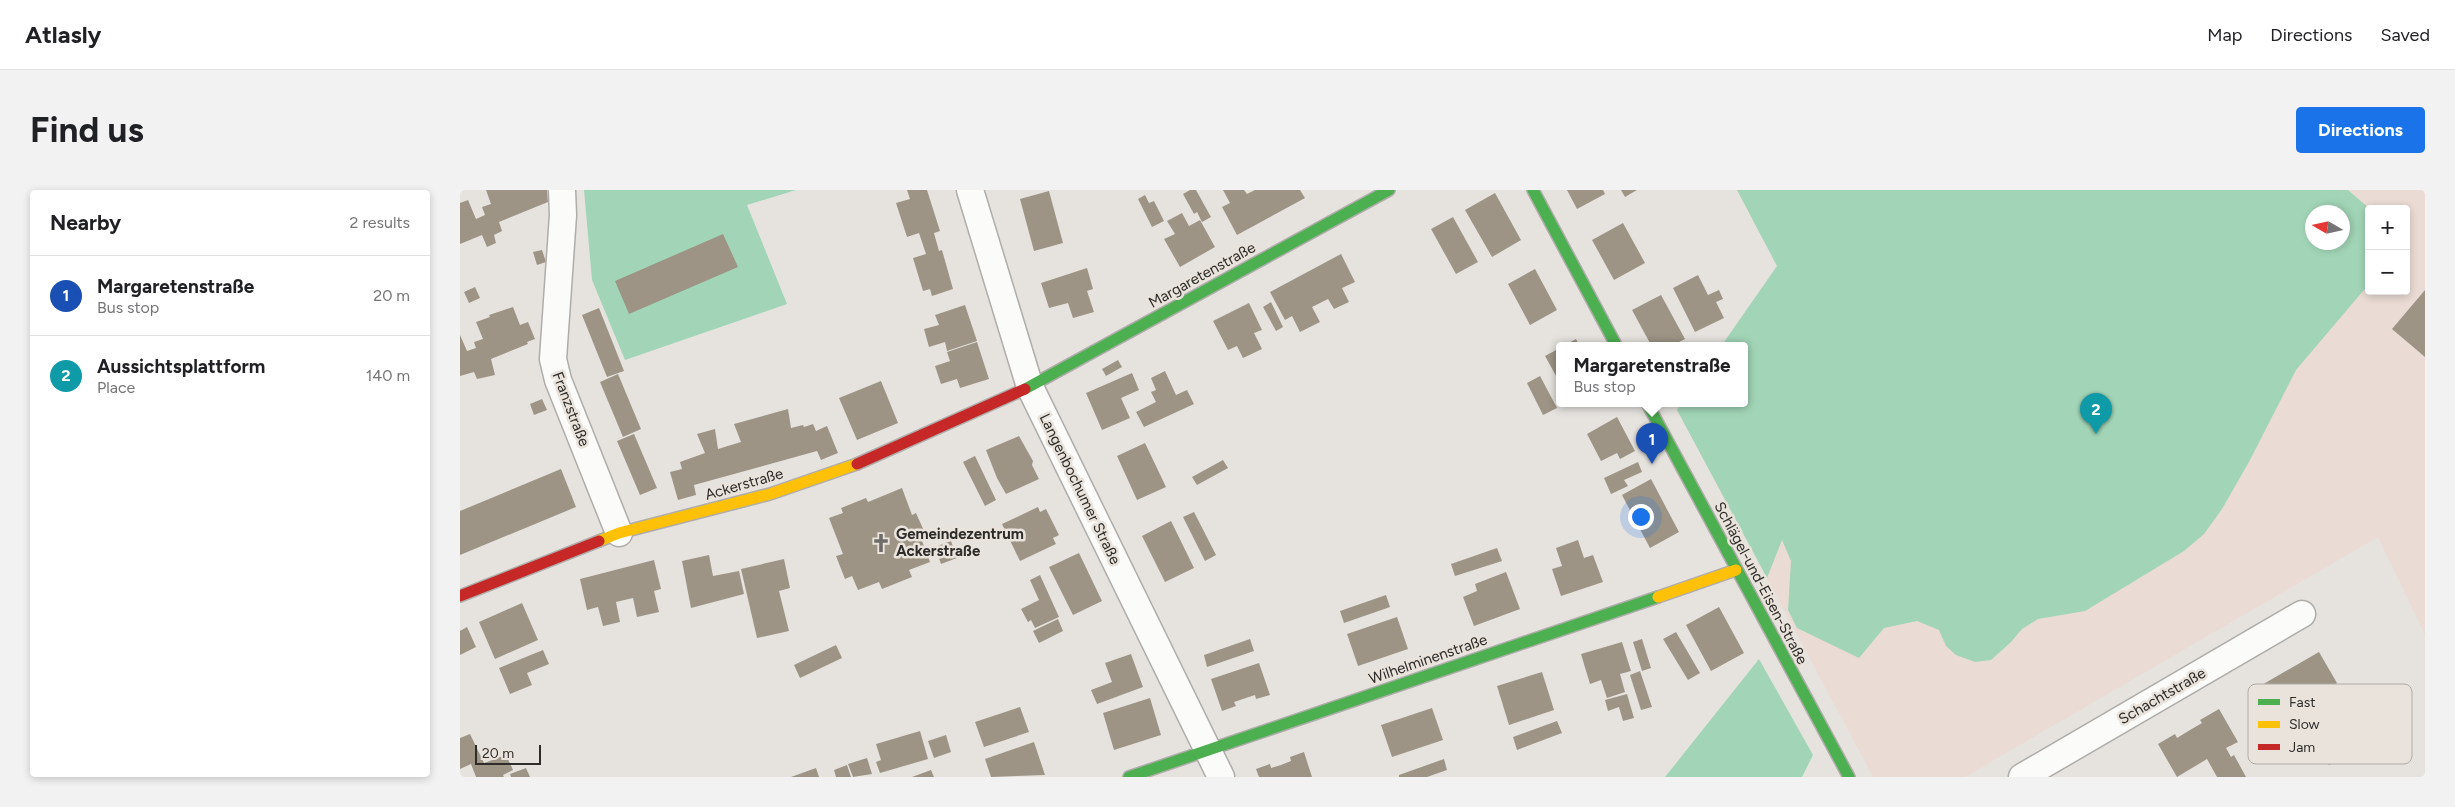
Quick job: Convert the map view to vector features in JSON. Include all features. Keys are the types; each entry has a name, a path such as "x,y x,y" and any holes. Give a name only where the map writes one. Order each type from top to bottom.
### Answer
{"street":[{"name":"Franzstraße","path":"562,190 564,215 553,359 558,380 619,533"},
{"name":"Langenbochumer Straße","path":"970,190 1030,387 1221,777"},
{"name":"Margaretenstraße","path":"1030,387 1389,190"},
{"path":"1533,190 1614,342"},
{"name":"Ackerstraße","path":"460,596 619,533 770,494 867,461 1030,387"},
{"name":"Schlägel-und-Eisen-Straße","path":"1649,407 1849,777"},
{"name":"Wilhelminenstraße","path":"1129,777 1736,570"},
{"name":"Schachtstraße","path":"2022,777 2302,614"}],"shaded area":[{"path":"1737,190 2425,190 2425,635 2378,537 1965,777 1873,777 1677,410 1679,407 1748,407 1748,342 1724,342 1777,266"}],"green space":[{"path":"584,190 796,190 747,205 787,304 625,360 592,280"},
{"path":"1737,190 2348,190 2365,205 2365,289 2296,370 2250,460 2222,509 2204,534 2184,551 2085,611 2038,619 2022,629 1991,660 1975,662 1956,655 1946,646 1939,630 1917,621 1884,628 1859,658 1797,628 1788,610 1791,561 1782,540 1767,578 1677,410 1679,407 1748,407 1748,342 1724,342 1777,266"},
{"path":"1759,659 1813,755 1802,777 1665,777"}],"building":[{"path":"486,190 547,190 548,202 499,222 502,231 494,235 496,243 487,247 482,235 460,244 460,203 468,200 476,219 485,215 482,207 491,204"},
{"path":"907,190 927,190 940,231 934,233 939,251 942,250 953,289 932,296 930,289 923,291 913,258 926,254 919,233 907,237 896,203 910,199"},
{"path":"1190,190 1196,190 1211,217 1202,222 1197,212 1194,214 1183,194"},
{"path":"1223,190 1244,190 1247,194 1255,190 1300,190 1305,198 1237,235 1222,207 1230,203"},
{"path":"1567,190 1603,190 1605,194 1577,209"},
{"path":"1621,190 1637,190 1625,197"},
{"path":"1049,191 1063,243 1034,251 1020,199"},
{"path":"1495,193 1521,240 1492,257 1465,210"},
{"path":"1145,195 1149,203 1154,201 1164,221 1152,227 1138,199"},
{"path":"1182,213 1189,226 1200,220 1215,247 1180,267 1164,239 1175,234 1167,221"},
{"path":"1453,217 1478,262 1456,274 1431,229"},
{"path":"1623,223 1645,263 1614,280 1592,240"},
{"path":"723,234 738,267 629,314 615,281"},
{"path":"542,250 546,262 537,265 533,252"},
{"path":"1341,254 1355,282 1342,288 1349,302 1334,309 1328,299 1312,307 1320,322 1300,332 1292,316 1285,320 1270,292"},
{"path":"1087,268 1093,289 1087,291 1094,312 1073,318 1068,303 1049,308 1041,283"},
{"path":"1535,269 1557,310 1530,325 1508,284"},
{"path":"1698,275 1708,295 1719,290 1723,299 1716,302 1724,318 1695,332 1673,288"},
{"path":"475,287 480,298 469,303 464,292"},
{"path":"2425,290 2425,357 2392,329"},
{"path":"1661,295 1685,339 1679,342 1649,342 1632,310"},
{"path":"1271,302 1283,327 1276,331 1263,307"},
{"path":"1249,303 1262,330 1254,333 1262,349 1243,358 1237,346 1228,350 1213,321"},
{"path":"965,305 977,341 947,351 945,342 929,347 924,329 939,325 935,315"},
{"path":"513,307 520,325 528,322 535,339 527,342 528,344 491,359 495,375 477,379 474,372 460,376 460,335 467,351 476,348 474,342 483,339 476,322 490,317 489,315"},
{"path":"599,308 624,371 607,377 582,315"},
{"path":"977,342 989,379 960,388 957,379 941,384 935,366 950,361 947,352"},
{"path":"1556,350 1556,376 1545,356"},
{"path":"1118,360 1122,367 1106,376 1102,369"},
{"path":"1165,371 1176,395 1187,390 1194,404 1144,427 1136,412 1156,402 1151,392 1156,390 1151,378"},
{"path":"1132,373 1139,390 1121,398 1130,418 1102,430 1086,393"},
{"path":"618,374 641,429 623,437 600,382"},
{"path":"1540,376 1557,408 1543,415 1527,383"},
{"path":"881,381 898,423 857,440 839,398"},
{"path":"542,399 547,410 534,415 530,404"},
{"path":"788,409 791,428 813,424 816,431 827,426 838,453 821,460 817,451 694,485 696,495 678,500 670,472 682,469 680,462 705,453 697,434 715,429 718,449 741,442 734,424"},
{"path":"1617,417 1635,451 1620,459 1617,453 1601,461 1587,434"},
{"path":"634,434 657,488 640,495 617,441"},
{"path":"1019,436 1033,461 1032,465 1039,479 1006,494 997,478 986,450"},
{"path":"1145,443 1166,487 1137,500 1117,456"},
{"path":"975,456 996,500 985,506 963,462"},
{"path":"1223,460 1228,468 1197,485 1192,477"},
{"path":"1638,462 1642,472 1624,480 1628,486 1611,494 1604,478"},
{"path":"561,469 576,507 460,555 460,511"},
{"path":"1651,479 1679,532 1650,548 1622,495"},
{"name":"Gemeindezentrum Ackerstraße","path":"902,488 912,515 916,513 924,531 919,533 930,562 909,570 912,577 882,589 879,582 858,590 852,576 845,579 836,556 843,554 829,518 843,513 841,508 866,498 868,502"},
{"path":"1038,507 1040,512 1046,509 1059,535 1053,538 1056,544 1020,561 1002,524"},
{"path":"1194,512 1216,555 1205,561 1183,517"},
{"path":"1171,521 1194,568 1165,582 1142,536"},
{"path":"1578,540 1584,558 1593,555 1603,582 1561,596 1552,569 1562,566 1556,548"},
{"path":"951,541 957,558 941,564 935,547"},
{"path":"1497,548 1502,561 1455,576 1451,564"},
{"path":"1079,553 1102,601 1073,615 1049,567"},
{"path":"709,555 713,576 739,571 744,594 691,608 682,561"},
{"path":"784,559 790,588 779,591 789,631 757,638 741,569"},
{"path":"654,560 661,589 654,591 659,612 637,617 633,598 616,602 620,622 603,626 598,607 587,610 580,579"},
{"path":"1506,572 1520,609 1474,626 1463,597 1477,591 1475,584"},
{"path":"1040,575 1059,617 1035,628 1031,620 1028,622 1021,609 1039,600 1030,580"},
{"path":"1386,595 1390,607 1344,623 1340,611"},
{"path":"522,603 538,640 495,659 479,622"},
{"path":"1719,607 1744,653 1711,671 1686,625"},
{"path":"1397,617 1408,649 1358,666 1347,634"},
{"path":"1058,619 1063,631 1039,643 1033,631"},
{"path":"467,627 476,647 460,655 460,631"},
{"path":"1676,632 1700,673 1688,680 1663,639"},
{"path":"1250,639 1254,651 1207,667 1204,655"},
{"path":"1642,639 1651,668 1642,671 1633,642"},
{"path":"1622,642 1631,671 1620,674 1625,692 1607,698 1601,680 1590,684 1581,654"},
{"path":"836,645 842,658 800,678 794,665"},
{"path":"543,650 549,664 527,673 532,685 510,694 499,668"},
{"path":"2319,652 2337,683 2335,684 2263,684"},
{"path":"1131,654 1143,687 1097,704 1091,690 1112,682 1105,663"},
{"path":"1259,663 1270,695 1256,699 1255,695 1234,702 1236,706 1222,711 1211,679"},
{"path":"1640,671 1652,707 1641,710 1630,675"},
{"path":"1542,672 1554,710 1509,725 1497,686"},
{"path":"1627,694 1634,718 1623,721 1619,707 1608,711 1605,700"},
{"path":"1150,698 1161,735 1114,750 1103,713"},
{"path":"1020,707 1029,732 984,747 975,722"},
{"path":"1432,708 1443,740 1392,757 1381,725"},
{"path":"2219,709 2238,742 2226,748 2231,757 2234,755 2246,777 2217,777 2207,759 2177,777 2158,744 2175,734 2177,738 2202,723 2200,720"},
{"path":"1557,721 1562,733 1517,750 1513,737"},
{"path":"920,731 928,759 880,773 876,762 881,760 876,744"},
{"path":"470,734 484,763 506,755 513,770 503,775 504,777 476,777 471,764 460,769 460,738"},
{"path":"946,735 951,752 934,758 928,741"},
{"path":"1034,742 1045,775 991,777 985,759"},
{"path":"1304,752 1312,777 1259,777 1256,769 1270,764 1271,768 1281,765 1291,761 1290,757"},
{"path":"867,758 872,774 853,777 848,764"},
{"path":"1444,759 1447,770 1427,777 1399,777 1399,775"},
{"path":"847,765 851,777 836,777 834,770"},
{"path":"526,768 530,777 511,777 510,774"},
{"path":"816,768 819,777 791,777"},
{"path":"931,770 934,777 912,777"}],"traffic: fast":[{"path":"1025,389 1389,190"},
{"path":"1533,190 1614,342"},
{"path":"1649,407 1849,777"},
{"path":"1129,777 1658,597"}],"traffic: slow":[{"path":"599,541 619,533 770,494 857,464"},
{"path":"1658,597 1736,570"}],"traffic: jam":[{"path":"857,464 1025,389"},
{"path":"460,596 599,541"}],"place":[{"name":"Aussichtsplattform","path":"2096,434"},
{"name":"Margaretenstraße","path":"1652,464"},
{"name":"Gemeindezentrum Ackerstraße","path":"881,543"}]}
